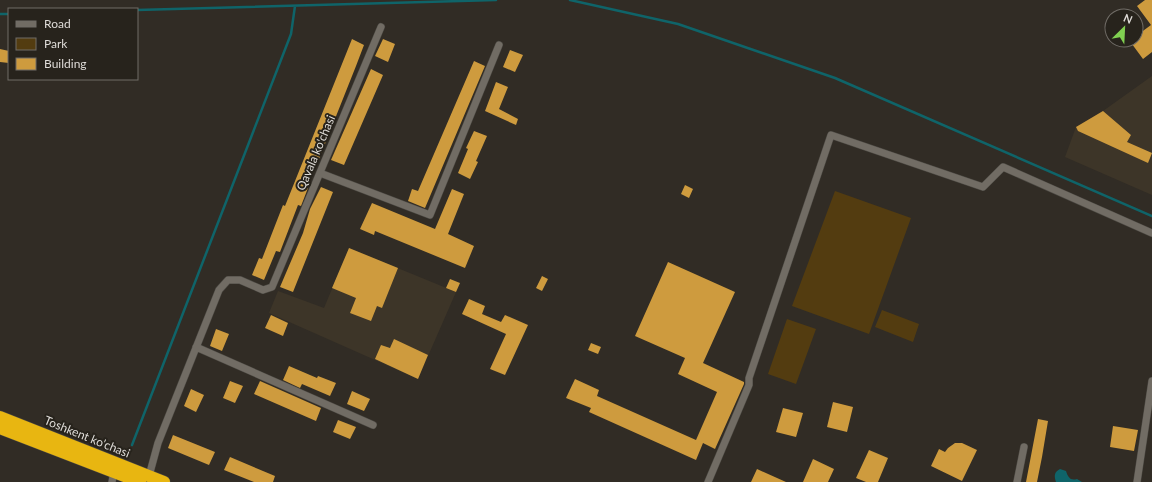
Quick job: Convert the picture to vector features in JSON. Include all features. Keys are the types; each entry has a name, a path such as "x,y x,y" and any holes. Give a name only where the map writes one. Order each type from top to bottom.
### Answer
{"highway":[{"name":"Toshkent ko'chasi","path":"0,417 144,479"},
{"name":"Toshkent ko'chasi","path":"0,428 113,477 164,482"}],"street":[{"name":"Qavala ko'chasi","path":"196,347 219,290 228,280 240,280 263,290 272,287 381,27"},
{"path":"320,173 430,216 500,45"},
{"path":"708,482 749,385 749,378 831,135 983,187 1003,167 1152,233"},
{"path":"144,479 196,347 373,424"},
{"path":"1137,482 1152,381"},
{"path":"1017,482 1024,447"}],"shaded area":[{"path":"1152,76 1152,195 1065,157 1076,127 1103,111"},
{"path":"349,248 456,292 418,379 269,313 278,291 324,308"}],"green space":[{"path":"835,191 911,218 869,334 792,306"},
{"path":"882,310 919,324 913,342 875,327"},
{"path":"787,319 816,329 796,384 768,374"}],"water":[{"path":"1060,469 1066,471 1071,479 1077,479 1082,482 1056,482 1055,474"}],"building":[{"path":"1145,0 1152,0 1152,52 1143,59 1135,48 1144,48 1144,30 1151,25 1144,16 1144,8 1138,8 1137,6"},
{"path":"352,39 364,45 319,159 317,159 301,206 298,205 280,252 276,251 264,280 252,275 259,258 262,259 283,205 285,206"},
{"path":"383,39 395,44 388,62 375,56"},
{"path":"0,49 8,51 8,63 0,62"},
{"path":"510,50 523,55 515,72 503,67"},
{"path":"474,61 485,66 425,208 408,201 412,189 418,191"},
{"path":"371,69 383,75 344,165 331,160"},
{"path":"496,82 508,87 499,109 518,119 516,125 485,111"},
{"path":"1103,111 1131,135 1127,142 1152,153 1148,163 1078,131 1076,127"},
{"path":"474,131 487,136 470,179 458,173 468,149 466,148"},
{"path":"685,185 693,189 689,198 681,194"},
{"path":"321,187 333,192 293,292 280,287 303,233 310,209"},
{"path":"452,189 464,194 448,234 474,246 465,268 375,231 374,235 360,229 372,203 435,229"},
{"path":"349,248 398,268 382,308 377,306 371,321 350,313 356,298 332,288"},
{"path":"668,262 735,292 703,363 744,382 744,384 715,449 703,443 696,460 589,412 591,408 566,398 575,379 599,390 597,396 696,440 717,392 678,374 685,358 635,336"},
{"path":"542,276 548,279 542,291 536,288"},
{"path":"450,279 460,283 456,292 446,288"},
{"path":"469,299 485,306 482,314 501,322 505,315 528,325 505,375 490,369 506,334 462,314"},
{"path":"271,315 288,323 283,336 265,328"},
{"path":"216,329 229,334 222,351 210,346"},
{"path":"394,339 428,355 418,379 375,359 381,345 390,348"},
{"path":"591,343 601,347 598,354 588,350"},
{"path":"289,366 317,378 318,376 336,383 330,396 302,384 300,388 283,380"},
{"path":"230,381 243,386 235,403 223,398"},
{"path":"260,381 321,408 316,421 254,394"},
{"path":"191,389 204,395 196,412 184,406"},
{"path":"352,391 370,399 364,411 347,404"},
{"path":"833,402 853,407 847,432 827,427"},
{"path":"783,408 803,413 796,437 776,432"},
{"path":"1038,419 1048,421 1042,457 1037,482 1026,482"},
{"path":"338,420 356,427 350,439 333,432"},
{"path":"1113,426 1138,430 1134,451 1110,447"},
{"path":"173,435 215,452 209,465 168,448"},
{"path":"955,443 962,443 977,450 962,481 931,466 939,449 945,452"},
{"path":"869,450 888,458 878,482 866,482 856,478"},
{"path":"230,457 275,476 273,482 254,482 224,470"},
{"path":"813,459 834,469 828,482 803,482"},
{"path":"757,469 786,482 751,482"}],"waterway":[{"path":"138,10 496,0"},
{"path":"570,0 678,24 835,78 1152,216"},
{"path":"132,445 291,34 295,6"},
{"path":"0,14 8,14"}]}
